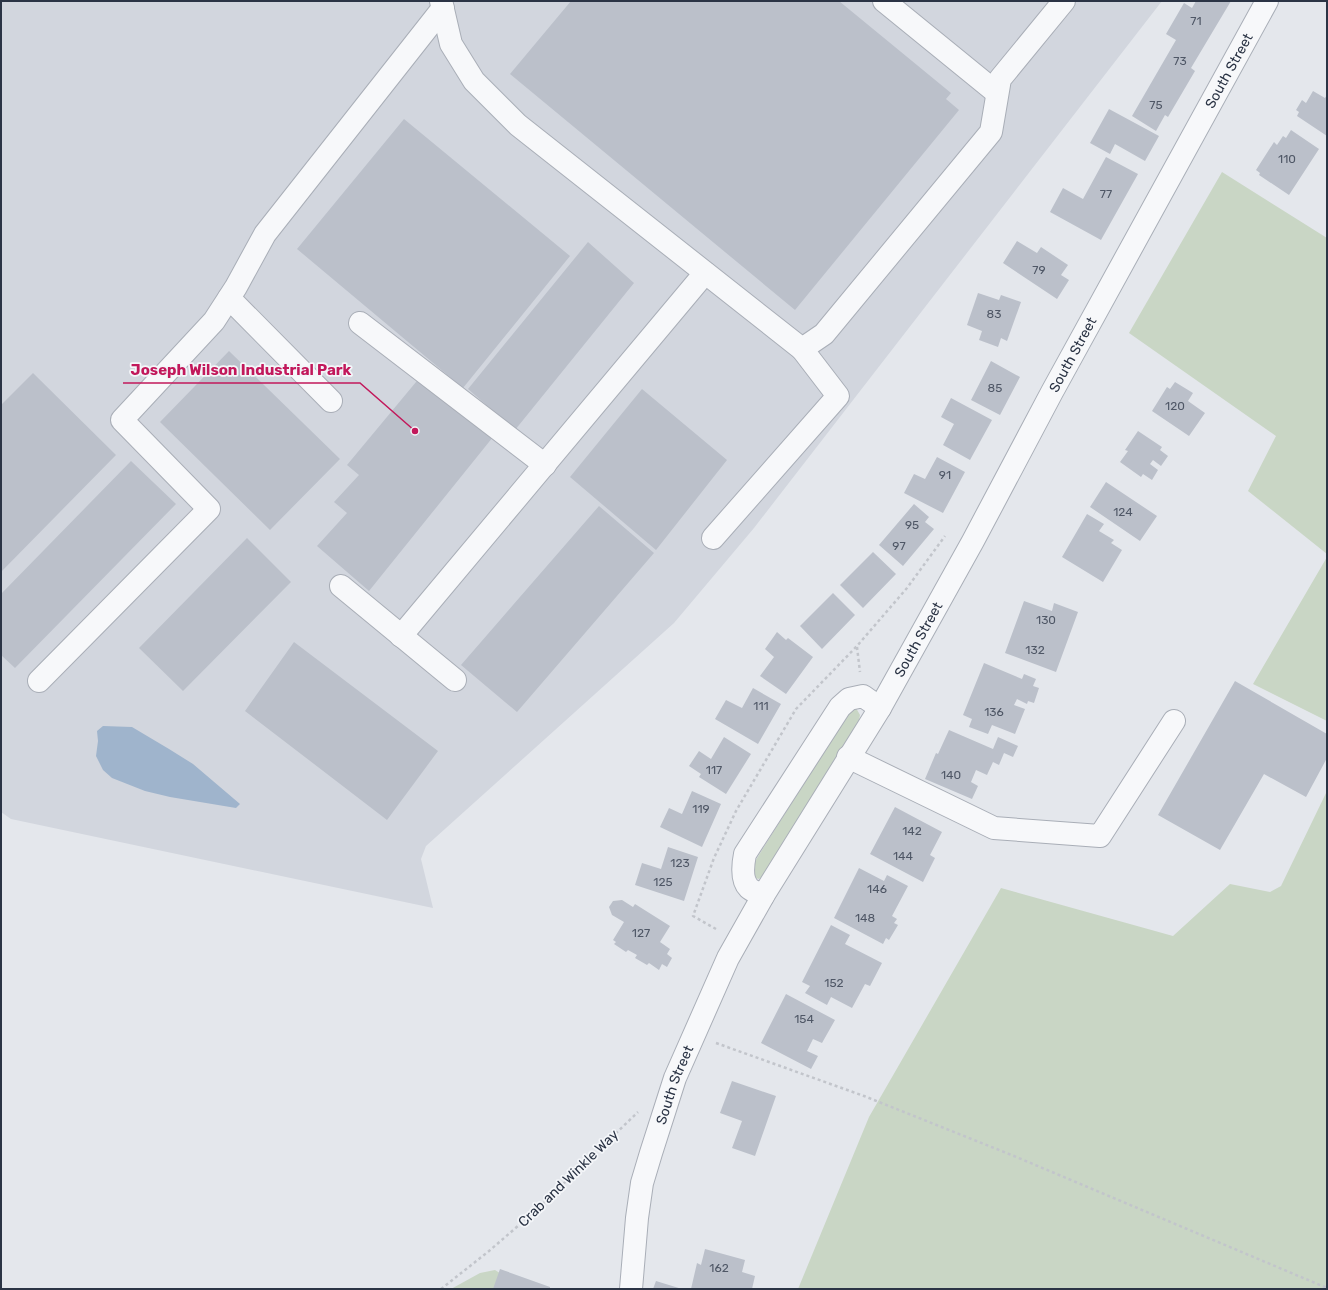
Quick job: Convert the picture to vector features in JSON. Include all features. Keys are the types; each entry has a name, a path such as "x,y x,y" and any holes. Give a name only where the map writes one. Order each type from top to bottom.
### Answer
{"street":[{"path":"884,1 997,93"},
{"path":"802,349 824,334 991,132 1000,79 1064,1"},
{"name":"South Street","path":"631,1289 637,1218 642,1183 675,1078 693,1034 728,958 848,757 880,708 973,541 1052,392 1267,1"},
{"path":"442,5 451,44 474,81 518,125 802,349 838,396 713,538"},
{"path":"39,681 210,509 122,420 214,321 229,298 265,234 442,5"},
{"path":"401,636 705,273"},
{"path":"229,298 332,401"},
{"path":"360,323 544,465"},
{"path":"341,586 455,680"},
{"path":"764,896 749,888 746,883 743,868 745,854 840,707 848,699 863,696 880,708"},
{"path":"848,757 994,828 1100,836 1174,721"}],"path":[{"path":"693,1034 864,1096 1014,1156 1327,1288"},
{"name":"Crab and Winkle Way","path":"441,1289 489,1251 533,1213 643,1107"}],"shaded area":[{"path":"1,1 1162,1 754,528 674,623 426,846 421,859 433,908 11,819 1,812"}],"green space":[{"path":"1222,172 1327,238 1327,554 1248,491 1276,436 1129,333"},
{"path":"1327,557 1327,721 1253,684"},
{"path":"856,708 860,715 859,720 764,875 759,879 755,878 752,866 850,710"},
{"path":"1327,791 1327,1289 798,1289 869,1117 1001,888 1173,936 1230,884 1270,892 1281,886"},
{"path":"495,1270 506,1277 502,1289 451,1289 480,1273"}],"water":[{"path":"103,726 132,727 193,764 240,804 236,808 170,797 145,791 112,778 103,770 96,756 98,741 97,731"}],"building":[{"path":"571,1 839,1 951,93 946,99 959,110 795,310 510,74"},
{"path":"1196,1 1231,1 1191,68 1195,71 1168,117 1165,115 1156,131 1132,116 1176,40 1166,34 1184,3 1192,8"},
{"path":"1313,91 1325,98 1327,95 1327,136 1297,116 1299,112 1296,110 1302,100 1306,103"},
{"path":"1109,109 1159,136 1145,161 1115,144 1110,154 1090,143"},
{"path":"404,119 570,256 463,388 297,249"},
{"path":"1291,130 1319,149 1289,195 1259,175 1260,173 1256,170 1274,142 1277,145 1283,136 1286,138"},
{"path":"1106,157 1138,174 1101,240 1050,212 1063,188 1083,199"},
{"path":"1017,241 1037,253 1041,247 1068,265 1061,275 1069,280 1057,299 1003,263"},
{"path":"588,242 634,283 515,430 468,389"},
{"path":"978,293 999,300 1001,295 1021,302 1007,341 1001,338 998,347 979,340 982,331 967,325"},
{"path":"229,351 340,459 270,530 160,422"},
{"path":"991,361 1020,377 1000,415 971,400"},
{"path":"33,373 116,455 1,572 1,405"},
{"path":"421,376 493,437 369,591 317,546 347,513 334,502 359,475 347,465"},
{"path":"1175,382 1193,393 1188,401 1205,413 1189,436 1152,411 1167,387 1170,389"},
{"path":"642,389 727,460 656,550 570,477"},
{"path":"951,398 992,420 970,460 943,445 954,424 941,417"},
{"path":"1138,431 1162,447 1160,450 1168,456 1161,466 1153,460 1150,464 1158,470 1152,480 1143,474 1141,477 1120,462 1128,451 1125,450"},
{"path":"937,457 965,472 943,513 904,493 914,474 925,479"},
{"path":"131,461 176,504 15,668 1,655 1,594"},
{"path":"1106,482 1157,516 1140,541 1090,507"},
{"path":"914,504 929,517 925,522 934,529 903,566 879,545"},
{"path":"599,506 654,553 517,712 461,665"},
{"path":"1087,514 1104,524 1099,531 1114,540 1111,543 1122,550 1103,582 1062,557"},
{"path":"247,538 291,582 183,691 139,648"},
{"path":"873,552 896,574 863,608 840,585"},
{"path":"833,593 855,615 822,649 800,626"},
{"path":"1024,601 1052,611 1054,603 1078,612 1056,672 1005,653"},
{"path":"777,632 786,640 788,638 813,657 786,694 760,676 774,657 765,649"},
{"path":"294,642 438,751 387,820 245,711"},
{"path":"984,663 1022,679 1024,674 1036,679 1033,686 1039,688 1034,703 1028,701 1027,704 1017,699 1014,705 1025,709 1015,734 992,725 988,734 969,727 972,719 963,715"},
{"path":"1235,681 1327,734 1327,758 1306,797 1264,774 1220,850 1158,815"},
{"path":"753,688 781,704 758,744 715,719 726,700 742,708"},
{"path":"949,730 993,749 998,737 1018,746 1013,757 1004,753 999,765 993,762 987,775 976,770 971,782 978,786 972,799 925,779 936,753 938,754"},
{"path":"724,737 751,754 726,794 699,777 701,774 689,766 699,751 711,759"},
{"path":"692,791 721,804 702,847 660,827 669,808 682,814"},
{"path":"895,807 942,832 930,855 935,858 923,882 870,854"},
{"path":"668,847 698,857 684,901 635,885 642,863 661,869"},
{"path":"859,868 884,881 887,875 908,886 892,916 897,919 894,923 898,925 889,940 886,938 883,944 834,918"},
{"path":"622,900 633,907 635,904 670,926 660,942 670,949 667,954 672,958 667,967 662,964 659,970 649,963 647,965 635,958 637,955 628,950 626,952 614,944 616,942 613,940 624,922 612,915 609,907 613,901"},
{"path":"831,925 850,935 845,944 882,963 870,986 865,984 852,1008 831,997 827,1005 805,993 810,986 802,982"},
{"path":"786,994 835,1020 822,1043 813,1039 807,1051 818,1056 811,1069 761,1043"},
{"path":"732,1081 776,1096 755,1156 732,1148 742,1121 720,1113"},
{"path":"705,1249 745,1260 742,1272 755,1276 752,1289 691,1289 697,1263 701,1265"},
{"path":"500,1269 550,1287 550,1289 493,1289"},
{"path":"656,1281 682,1289 653,1289"}],"place":[{"name":"Joseph Wilson Industrial Park","path":"415,431"}]}
